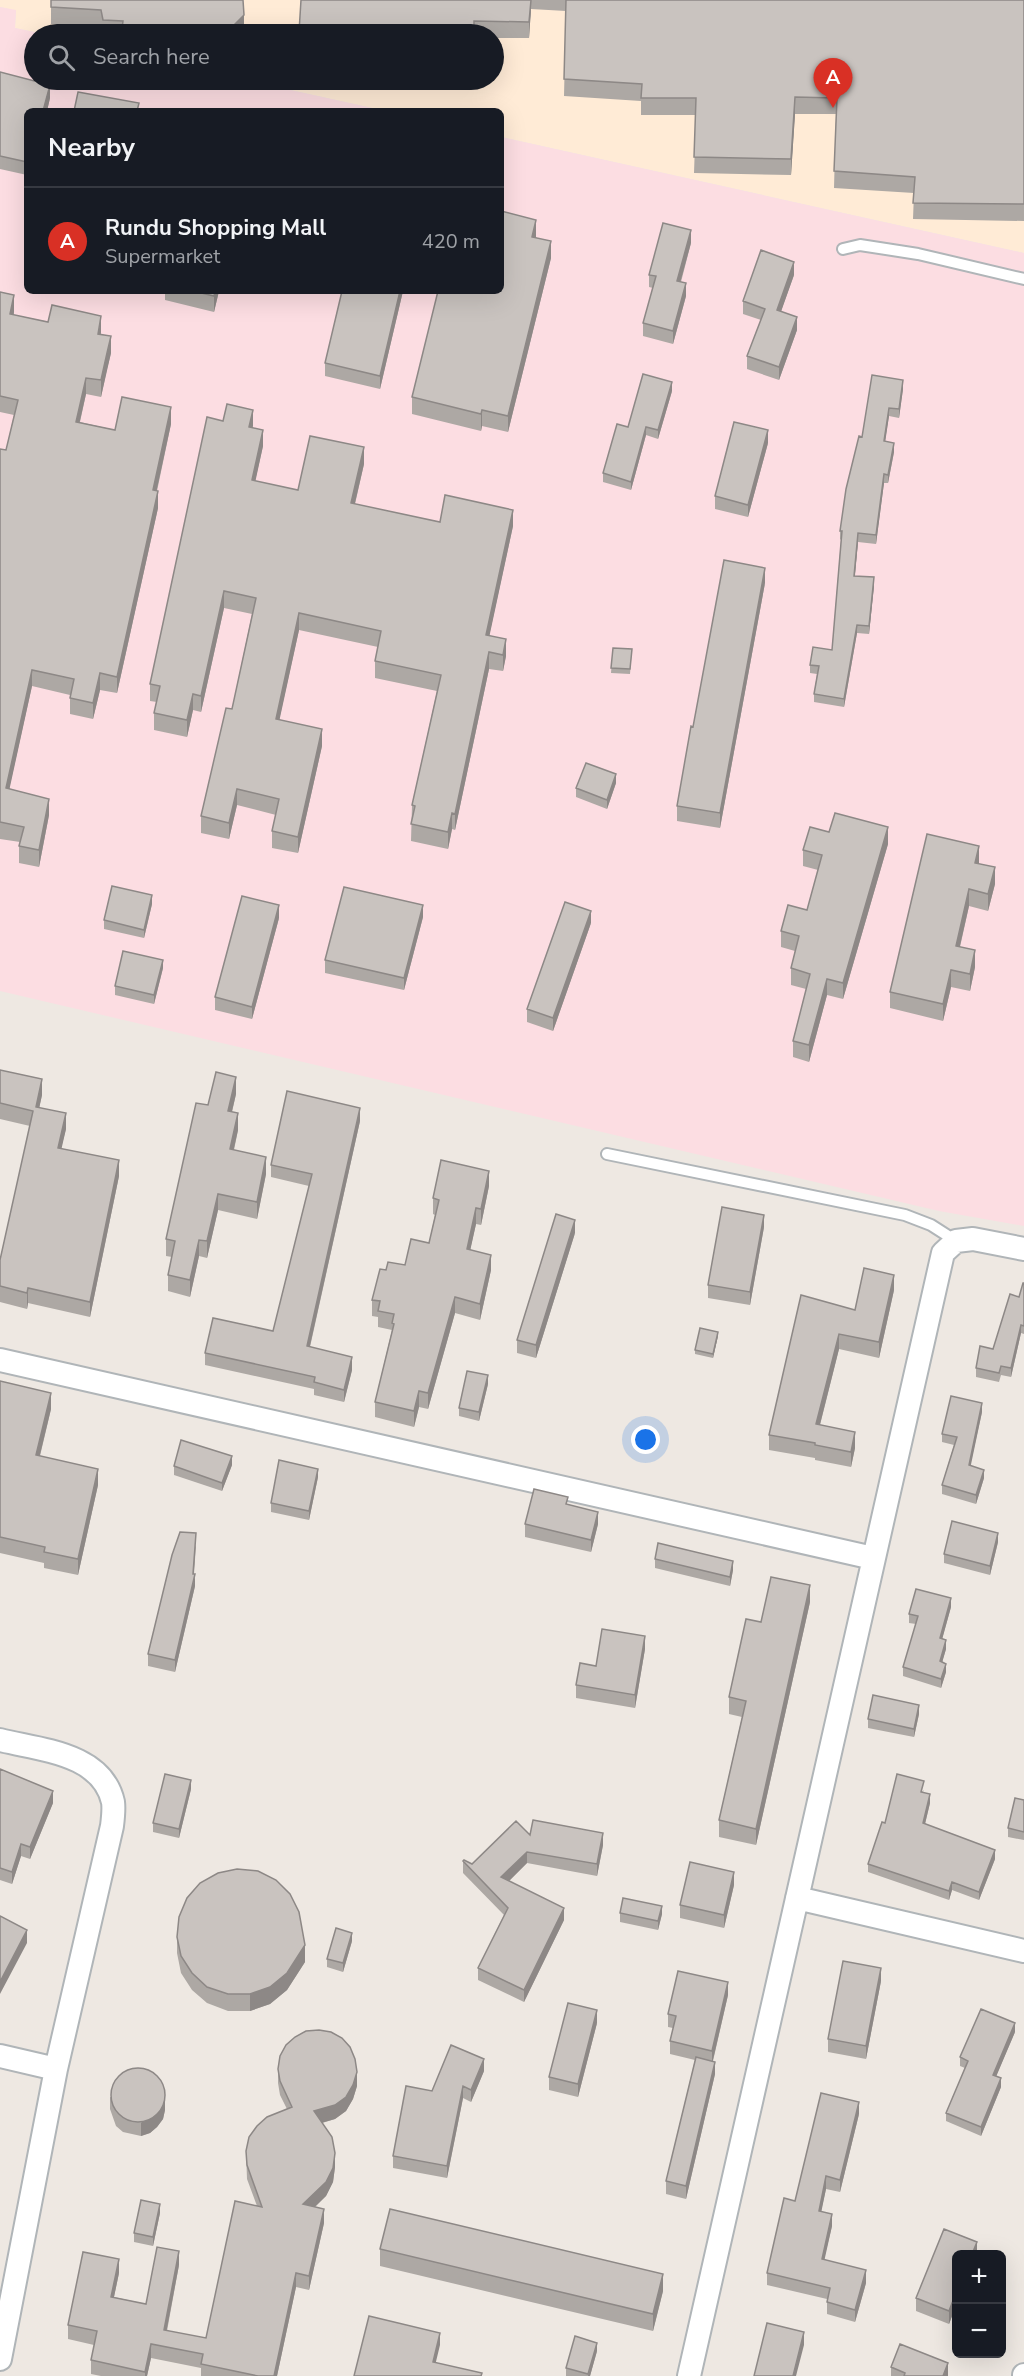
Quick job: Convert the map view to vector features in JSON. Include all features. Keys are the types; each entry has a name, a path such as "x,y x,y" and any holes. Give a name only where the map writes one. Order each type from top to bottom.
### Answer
{"street":[{"path":"689,2376 932,1293 943,1253 956,1241 972,1239 1024,1249"},
{"path":"0,1360 873,1558"},
{"path":"0,1740 67,1756 91,1767 105,1783 113,1803 112,1826 56,2068 0,2359"},
{"path":"797,1898 1024,1951"},
{"path":"0,2056 56,2068"}],"lane":[{"path":"843,249 860,245 918,254 1024,279"},
{"path":"607,1154 904,1215 931,1225 956,1241"}],"shaded area":[{"path":"0,0 1024,0 1024,253 504,138 504,108 372,108 290,90 504,90 504,24 24,24 24,30 15,28 16,11 0,7"},
{"path":"0,7 16,10 15,28 24,30 24,90 290,90 372,108 24,108 24,294 504,294 504,138 1024,253 1024,1226 939,1211 0,991"}],"building":[{"path":"51,0 243,0 244,15 235,24 123,24 123,21 103,20 101,10 51,7"},
{"path":"301,0 531,0 529,22 300,24"},
{"path":"566,0 1024,0 1024,204 913,203 915,177 834,171 837,98 795,97 791,159 694,157 696,98 641,98 642,84 564,79"},
{"path":"0,72 24,78 24,90 49,90 44,108 24,108 24,161 0,156"},
{"path":"78,92 139,103 138,108 75,108"},
{"path":"504,212 536,220 532,237 551,241 508,416 482,410 481,414 412,397 437,294 504,294"},
{"path":"663,223 691,230 677,281 686,283 673,331 643,323 656,276 649,275"},
{"path":"761,250 794,262 777,310 797,317 779,367 747,356 765,309 743,301"},
{"path":"0,292 14,295 10,314 48,322 52,305 101,316 98,334 111,336 101,380 86,378 76,422 115,430 122,397 171,407 153,490 158,491 117,677 100,673 93,703 70,698 74,679 32,670 6,788 49,799 39,850 19,846 24,827 0,822 0,449 6,450 18,400 0,396"},
{"path":"341,294 399,294 380,376 325,363"},
{"path":"643,374 672,382 658,430 646,427 631,482 603,473 617,424 628,427"},
{"path":"872,375 903,380 899,409 889,408 884,441 894,443 888,475 884,474 876,535 858,533 854,576 874,577 869,626 857,625 844,699 814,694 819,666 810,665 813,647 832,650 842,531 840,531 846,489 859,436 862,437"},
{"path":"227,404 253,410 249,427 263,430 252,480 298,490 310,436 364,447 351,503 440,522 445,495 513,510 486,635 506,639 503,655 489,652 455,814 452,813 448,832 411,824 415,806 412,805 441,675 375,661 381,631 299,613 276,719 322,729 298,837 272,831 279,799 237,789 229,823 201,816 226,708 232,709 256,598 224,591 201,696 193,694 187,720 154,713 160,686 150,684 207,417 223,421"},
{"path":"734,422 768,430 748,505 715,496"},
{"path":"724,560 765,568 720,813 677,806"},
{"path":"613,648 632,649 630,669 611,668"},
{"path":"586,763 616,774 607,800 576,788"},
{"path":"835,813 888,827 843,983 827,979 809,1045 793,1041 810,974 791,968 799,936 781,931 788,905 807,910 822,855 803,850 810,827 829,832"},
{"path":"927,834 979,846 975,863 995,867 988,894 969,889 956,946 975,950 970,974 951,970 943,1004 890,992"},
{"path":"112,886 152,895 144,930 104,920"},
{"path":"344,887 423,905 404,978 325,960"},
{"path":"242,896 279,905 252,1007 215,997"},
{"path":"565,902 591,911 553,1018 527,1009"},
{"path":"123,951 163,960 154,995 115,986"},
{"path":"0,1070 42,1079 36,1107 66,1113 58,1148 119,1160 90,1302 28,1288 27,1293 0,1286 0,1260 33,1111 0,1103"},
{"path":"216,1072 236,1077 228,1111 238,1113 230,1149 266,1157 257,1202 218,1194 207,1241 199,1240 190,1280 168,1275 175,1241 166,1239 196,1103 208,1105"},
{"path":"287,1091 360,1108 307,1346 352,1357 344,1390 314,1382 315,1377 205,1353 213,1318 273,1331 312,1174 271,1165"},
{"path":"441,1160 489,1171 481,1209 476,1208 467,1249 491,1255 480,1304 455,1297 428,1393 419,1391 414,1411 375,1402 394,1324 392,1323 394,1314 378,1311 380,1301 372,1300 380,1269 386,1270 388,1262 405,1265 411,1239 429,1243 439,1200 433,1198"},
{"path":"722,1207 764,1215 750,1292 708,1285"},
{"path":"556,1214 575,1220 536,1345 517,1340"},
{"path":"864,1268 894,1275 879,1342 839,1334 816,1424 855,1432 851,1452 769,1435 801,1295 855,1310"},
{"path":"1023,1283 1024,1326 1021,1325 1011,1368 1001,1366 999,1373 976,1368 980,1346 993,1349 1010,1294 1019,1297"},
{"path":"700,1328 718,1332 713,1354 695,1350"},
{"path":"467,1371 488,1375 479,1412 459,1408"},
{"path":"0,1381 51,1393 36,1455 98,1469 78,1559 44,1552 45,1547 0,1537"},
{"path":"951,1396 982,1403 969,1465 984,1470 976,1495 942,1485 957,1437 942,1434"},
{"path":"181,1440 232,1456 222,1483 174,1466"},
{"path":"279,1460 318,1469 309,1511 271,1503"},
{"path":"534,1489 568,1497 566,1504 598,1512 591,1540 525,1524"},
{"path":"952,1521 998,1533 990,1566 944,1554"},
{"path":"180,1532 196,1533 193,1574 195,1574 175,1660 148,1654 172,1555"},
{"path":"658,1543 733,1561 730,1577 655,1559"},
{"path":"771,1577 810,1585 756,1829 719,1820 746,1701 729,1697 746,1619 761,1622"},
{"path":"916,1589 951,1598 940,1638 946,1640 940,1661 946,1664 941,1679 903,1667 918,1616 909,1614"},
{"path":"602,1629 645,1636 635,1695 576,1685 580,1663 596,1666"},
{"path":"873,1695 919,1705 914,1729 868,1719"},
{"path":"0,1769 53,1791 30,1847 21,1844 12,1872 0,1868"},
{"path":"165,1774 191,1780 179,1829 153,1823"},
{"path":"897,1774 924,1781 921,1792 930,1794 923,1823 995,1850 979,1892 952,1882 949,1891 868,1864 882,1822 885,1823"},
{"path":"1015,1798 1024,1800 1024,1832 1008,1828"},
{"path":"533,1820 603,1833 597,1864 527,1852 501,1877 564,1908 524,1990 478,1968 508,1908 463,1861 472,1864 516,1821 530,1835"},
{"path":"690,1862 734,1872 724,1915 680,1905"},
{"path":"237,1869 258,1871 276,1880 290,1894 299,1912 305,1945 287,1973 270,1987 250,1994 228,1994 207,1987 192,1973 181,1956 177,1937 179,1917 187,1898 200,1883 218,1873"},
{"path":"623,1898 662,1906 658,1921 620,1913"},
{"path":"0,1916 27,1930 0,1982"},
{"path":"336,1928 352,1933 343,1963 327,1959"},
{"path":"843,1961 881,1968 866,2046 828,2039"},
{"path":"678,1971 728,1982 712,2051 670,2041 676,2016 668,2014"},
{"path":"568,2003 597,2010 578,2084 549,2077"},
{"path":"981,2009 1015,2023 993,2075 1001,2078 981,2127 946,2113 968,2061 960,2057"},
{"path":"306,2031 331,2032 342,2038 350,2047 357,2072 346,2097 335,2105 314,2111 332,2137 335,2153 333,2168 326,2182 303,2204 324,2209 309,2276 296,2273 274,2376 258,2376 201,2364 203,2354 151,2344 145,2372 91,2360 97,2331 68,2325 83,2252 119,2259 111,2297 146,2304 157,2247 179,2251 164,2330 206,2338 235,2201 262,2207 247,2165 246,2151 249,2137 267,2117 292,2107 280,2081 278,2069 280,2056 286,2045 295,2037"},
{"path":"451,2045 484,2059 471,2090 463,2086 447,2166 393,2156 406,2086 432,2091"},
{"path":"696,2057 715,2062 686,2186 666,2181"},
{"path":"138,2068 148,2070 157,2076 163,2085 165,2095 163,2105 157,2114 148,2120 138,2122 128,2120 119,2114 113,2105 111,2095 113,2085 119,2076 128,2070"},
{"path":"821,2093 859,2102 840,2180 826,2176 819,2211 832,2214 822,2259 866,2270 855,2310 827,2302 830,2288 767,2273 784,2198 795,2201"},
{"path":"141,2200 160,2204 153,2237 134,2233"},
{"path":"390,2209 663,2274 653,2314 380,2249"},
{"path":"944,2229 977,2242 974,2250 952,2250 952,2303 949,2311 916,2298"},
{"path":"369,2316 440,2333 433,2362 482,2373 481,2376 354,2376"},
{"path":"767,2323 804,2332 793,2376 754,2376"},
{"path":"575,2336 597,2343 588,2374 566,2368"},
{"path":"900,2344 948,2363 943,2376 904,2376 905,2373 891,2367"}],"place":[{"name":"Rundu Shopping Mall","path":"833,108"}]}
